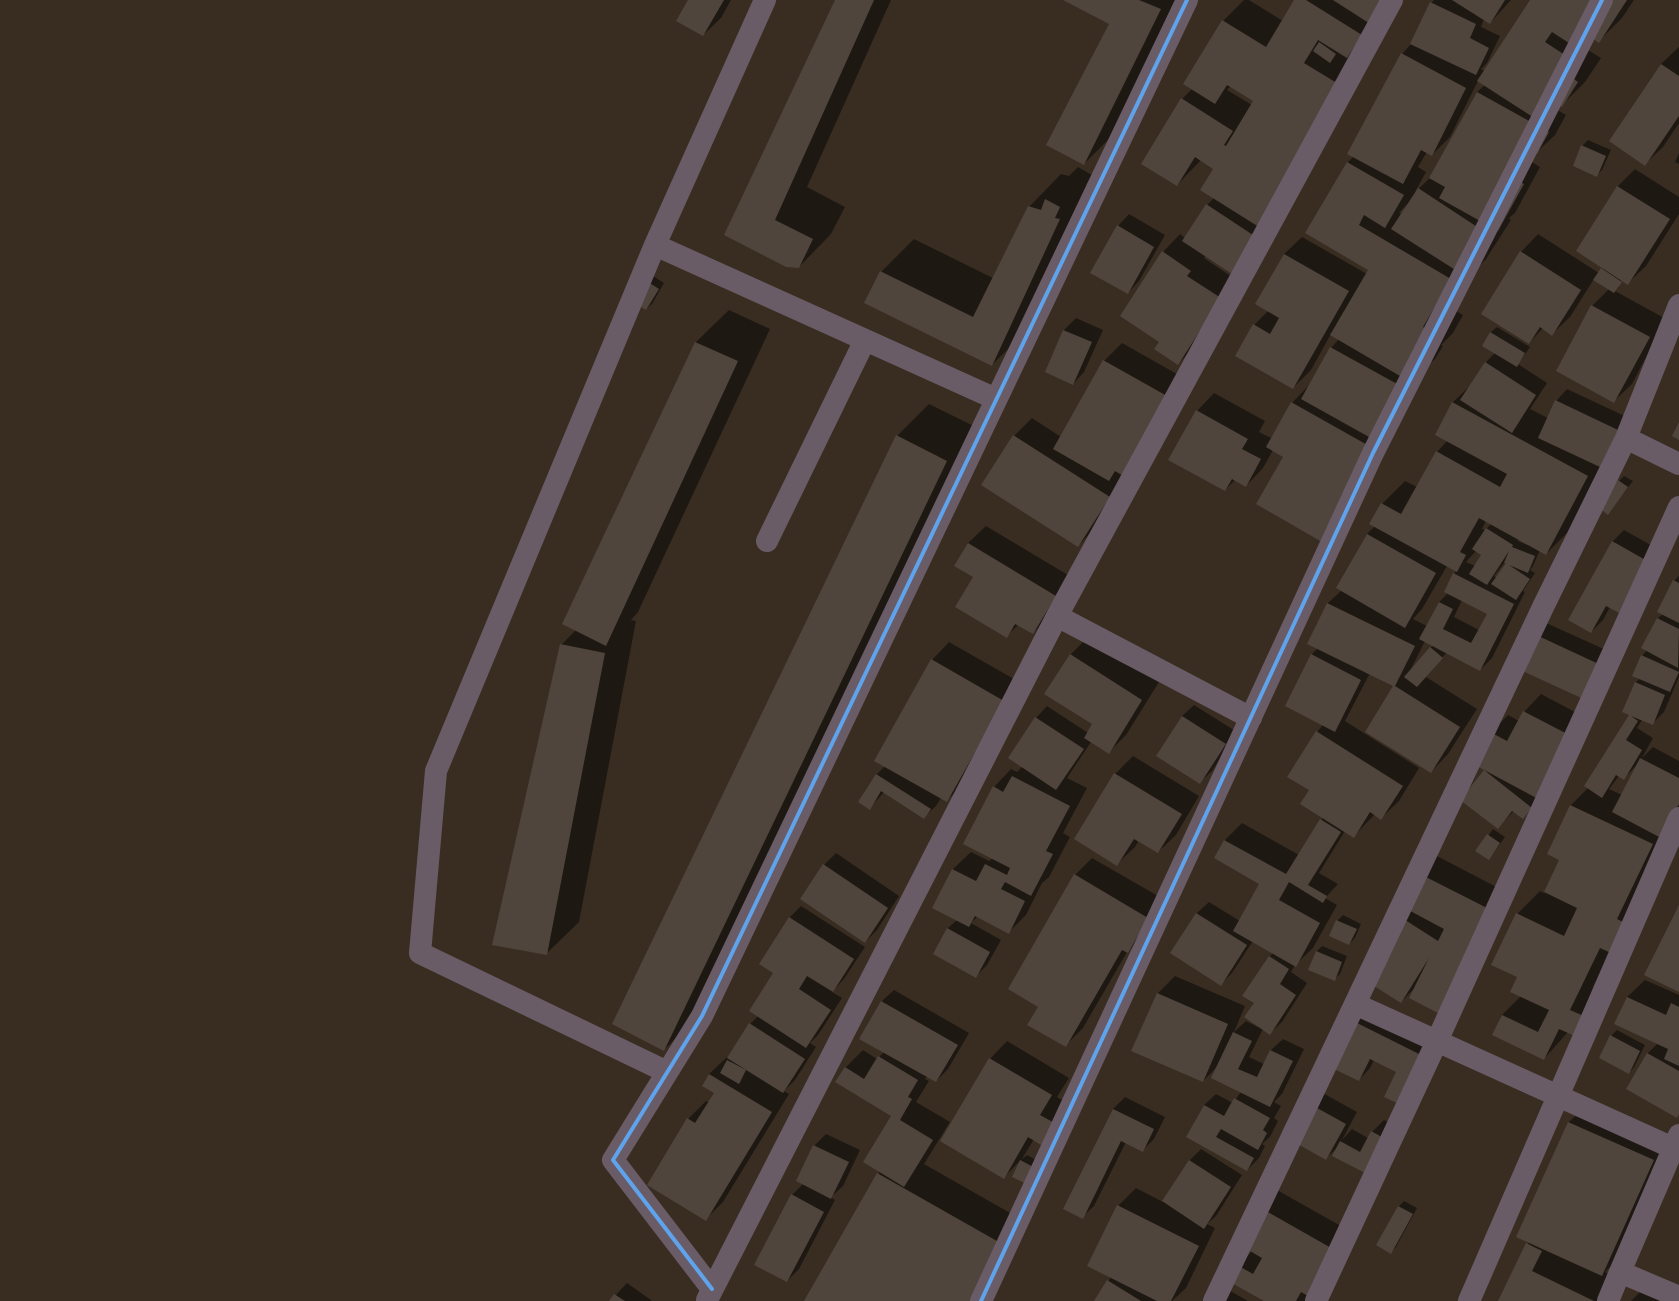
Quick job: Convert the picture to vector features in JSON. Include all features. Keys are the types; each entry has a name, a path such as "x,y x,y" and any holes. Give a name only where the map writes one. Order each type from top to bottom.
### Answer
{"street":[{"path":"667,1072 420,953 436,771 655,245 765,0"},
{"path":"1187,0 705,1009 613,1160 709,1295 1057,616 1392,0"},
{"path":"981,1301 1373,453 1602,0"},
{"path":"655,245 996,399"},
{"path":"1214,1301 1544,605 1626,438 1679,305"},
{"path":"767,541 866,340"},
{"path":"1626,438 1679,464"},
{"path":"1316,1301 1437,1041 1679,507"},
{"path":"1057,616 1251,718"},
{"path":"1470,1301 1679,818"},
{"path":"1355,1004 1558,1096 1676,1141 1608,1301"},
{"path":"1620,1272 1679,1297"}],"building":[{"path":"688,0 724,0 703,36 676,21"},
{"path":"835,0 874,0 775,220 813,239 799,268 786,267 724,235"},
{"path":"1063,0 1139,0 1161,9 1084,165 1046,145 1109,24"},
{"path":"1294,0 1306,0 1362,35 1347,58 1318,40 1304,63 1345,88 1259,227 1200,190 1213,169 1195,157 1177,186 1141,164 1181,98 1233,131 1224,145 1226,146 1253,101 1227,85 1215,104 1183,84 1222,20 1266,47"},
{"path":"1333,0 1392,0 1375,27"},
{"path":"1452,0 1505,0 1490,24"},
{"path":"1530,0 1627,0 1599,43 1579,29 1569,43 1552,32 1545,42 1571,59 1563,71 1578,82 1562,107 1552,100 1539,121 1477,81"},
{"path":"1430,2 1476,24 1470,38 1489,48 1476,75 1410,44"},
{"path":"1319,42 1336,54 1330,63 1313,51"},
{"path":"1401,53 1466,88 1432,156 1421,150 1403,184 1347,154"},
{"path":"1661,64 1679,76 1679,116 1645,166 1609,141"},
{"path":"1477,92 1549,132 1537,154 1521,145 1505,174 1524,184 1498,231 1439,198 1445,187 1429,178"},
{"path":"1581,145 1606,156 1597,177 1573,166"},
{"path":"1347,162 1404,195 1385,228 1364,215 1359,225 1451,279 1423,327 1441,338 1412,383 1330,335 1368,270 1305,233"},
{"path":"1617,186 1670,219 1628,285 1576,251"},
{"path":"1418,188 1494,238 1468,278 1391,229"},
{"path":"1045,199 1060,207 1055,218 1060,219 992,366 864,303 880,271 973,317 1028,206 1041,210"},
{"path":"1206,204 1256,237 1232,274 1182,241"},
{"path":"1117,225 1154,247 1128,294 1090,273"},
{"path":"1162,251 1191,271 1187,276 1221,298 1178,365 1154,349 1159,342 1120,316"},
{"path":"1520,251 1581,290 1552,336 1540,327 1529,344 1481,314"},
{"path":"1284,254 1349,291 1293,389 1235,356 1253,324 1270,334 1279,318 1255,304"},
{"path":"1601,268 1622,282 1614,293 1593,280"},
{"path":"637,275 659,289 646,310 624,297"},
{"path":"1591,305 1650,337 1614,403 1556,371"},
{"path":"1063,330 1092,342 1073,385 1045,372"},
{"path":"1490,332 1525,353 1517,367 1482,346"},
{"path":"695,342 738,361 606,646 562,624"},
{"path":"1330,347 1408,390 1378,442 1301,399"},
{"path":"1103,360 1167,396 1129,478 1115,471 1109,481 1053,449"},
{"path":"1485,362 1536,395 1512,433 1460,400"},
{"path":"1555,400 1618,430 1600,467 1538,438"},
{"path":"1291,402 1378,451 1322,542 1256,504 1283,457 1266,447"},
{"path":"1452,402 1588,476 1546,555 1479,518 1460,552 1466,555 1457,572 1369,524 1381,503 1401,514 1436,451 1500,487 1507,474 1435,435"},
{"path":"1196,410 1248,439 1242,449 1261,459 1246,487 1232,479 1225,491 1168,460"},
{"path":"1679,422 1679,440 1672,436"},
{"path":"896,435 947,461 664,1051 612,1024"},
{"path":"1013,435 1110,497 1078,547 981,485"},
{"path":"1618,480 1628,487 1608,515 1599,508"},
{"path":"1486,528 1513,545 1512,547 1535,556 1528,573 1509,565 1530,579 1516,600 1491,584 1506,563 1504,563 1509,551 1487,585 1469,574 1481,555 1472,549"},
{"path":"1367,534 1436,573 1405,628 1336,588"},
{"path":"1612,541 1656,566 1627,617 1606,606 1591,633 1568,620"},
{"path":"968,543 1056,596 1033,634 1015,624 1007,638 955,607 973,577 954,566"},
{"path":"1453,573 1514,604 1480,671 1419,639 1439,602 1453,609 1443,629 1471,643 1487,614 1444,592"},
{"path":"1673,580 1679,583 1679,623 1657,612"},
{"path":"1327,603 1415,646 1395,686 1460,727 1431,773 1365,732 1393,686 1307,644"},
{"path":"1657,618 1679,629 1678,668 1641,648"},
{"path":"1532,633 1605,667 1590,702 1516,668"},
{"path":"560,644 605,653 547,955 492,945"},
{"path":"1430,647 1443,658 1417,687 1404,677"},
{"path":"1070,654 1142,700 1109,754 1084,738 1092,724 1044,694"},
{"path":"1311,654 1361,680 1335,732 1285,706"},
{"path":"1641,655 1679,672 1670,692 1632,676"},
{"path":"931,659 1004,701 947,802 874,761"},
{"path":"1635,682 1665,695 1653,725 1631,716 1638,721 1626,740 1642,750 1624,780 1616,775 1602,798 1584,786 1629,715 1622,712"},
{"path":"1523,711 1575,738 1542,801 1473,764 1490,732 1507,741"},
{"path":"1182,716 1226,744 1200,784 1156,756"},
{"path":"1035,717 1084,749 1056,790 1008,758"},
{"path":"1316,731 1403,786 1381,820 1370,812 1354,838 1300,804 1309,790 1287,777"},
{"path":"1640,758 1679,778 1679,804 1661,838 1612,812"},
{"path":"1484,770 1532,808 1523,819 1512,811 1498,829 1460,800"},
{"path":"1114,773 1182,814 1158,853 1134,839 1117,866 1074,839"},
{"path":"876,774 931,809 924,819 881,791 870,810 858,802"},
{"path":"1012,776 1070,806 1046,851 1053,854 1031,896 1005,882 1001,889 1025,901 1009,934 975,916 969,927 932,908 952,869 976,881 985,864 1007,875 1010,868 963,844 993,786 1003,792"},
{"path":"1570,805 1653,844 1617,919 1625,923 1611,953 1600,948 1570,1010 1586,1017 1577,1037 1559,1029 1544,1060 1492,1035 1502,1015 1538,1032 1549,1010 1510,992 1517,977 1491,965 1516,913 1564,936 1577,908 1544,892 1559,860 1547,854"},
{"path":"1320,819 1341,832 1308,885 1327,896 1323,903 1289,882 1279,900 1320,923 1296,967 1233,931 1259,884 1214,858 1224,840 1286,874"},
{"path":"1487,834 1500,843 1489,860 1475,851"},
{"path":"823,864 888,908 865,943 800,899"},
{"path":"1418,873 1491,910 1438,1013 1409,998 1429,958 1401,1003 1363,979 1402,918 1438,941 1444,929 1401,906"},
{"path":"1074,874 1148,918 1128,953 1122,950 1066,1047 1027,1025 1038,1007 1008,989"},
{"path":"1679,905 1679,992 1644,975"},
{"path":"1196,913 1247,945 1221,986 1170,953"},
{"path":"789,917 854,959 833,992 807,976 799,989 831,1010 806,1048 749,1011 773,973 759,964"},
{"path":"1336,920 1357,929 1349,945 1329,936"},
{"path":"947,928 990,952 976,978 933,954"},
{"path":"1316,951 1342,962 1335,981 1308,970"},
{"path":"1269,956 1289,969 1280,984 1296,995 1270,1035 1244,1017 1254,1003 1242,996"},
{"path":"1157,993 1228,1024 1203,1082 1131,1051"},
{"path":"1627,997 1666,1015 1671,1003 1679,1007 1679,1066 1664,1059 1668,1049 1614,1024"},
{"path":"881,1001 958,1045 936,1082 859,1039"},
{"path":"1355,1022 1431,1060 1407,1108 1384,1097 1396,1072 1370,1059 1359,1081 1332,1068"},
{"path":"749,1023 805,1059 783,1093 727,1058"},
{"path":"1233,1032 1252,1041 1238,1069 1257,1077 1270,1050 1293,1061 1270,1107 1211,1078"},
{"path":"1610,1035 1640,1051 1629,1074 1599,1058"},
{"path":"1647,1053 1679,1071 1679,1114 1677,1118 1626,1089"},
{"path":"878,1056 918,1080 908,1097 912,1099 900,1120 933,1140 904,1187 863,1162 891,1116 835,1082 845,1067 864,1079"},
{"path":"989,1058 1052,1095 1040,1115 1060,1126 1046,1148 1028,1137 1004,1179 940,1141"},
{"path":"727,1060 746,1070 739,1084 720,1073"},
{"path":"709,1074 772,1112 706,1221 647,1185 687,1118 695,1123 714,1093 702,1086"},
{"path":"1234,1098 1270,1118 1263,1130 1267,1133 1258,1150 1221,1129 1216,1137 1254,1158 1247,1171 1186,1137 1204,1105 1224,1116"},
{"path":"1308,1103 1346,1124 1326,1160 1289,1139"},
{"path":"1113,1109 1154,1129 1143,1152 1121,1141 1083,1219 1063,1209"},
{"path":"1568,1122 1654,1160 1602,1276 1516,1237"},
{"path":"1371,1131 1389,1141 1371,1176 1332,1156 1340,1141 1360,1152"},
{"path":"813,1145 849,1162 831,1199 796,1181"},
{"path":"1020,1160 1039,1170 1031,1186 1012,1177"},
{"path":"1189,1160 1231,1187 1204,1229 1162,1201"},
{"path":"877,1173 1004,1245 972,1301 804,1301"},
{"path":"791,1194 824,1212 787,1282 754,1265"},
{"path":"1117,1205 1199,1246 1171,1301 1157,1301 1087,1266"},
{"path":"1398,1206 1413,1214 1391,1254 1376,1245"},
{"path":"1259,1207 1340,1253 1313,1299 1301,1292 1296,1301 1264,1301 1228,1281 1237,1265 1253,1274 1262,1258 1238,1244"},
{"path":"1526,1243 1542,1251 1532,1271 1594,1301 1498,1301"},
{"path":"1107,1280 1141,1301 1094,1301"},
{"path":"614,1294 625,1301 609,1301"}],"cycle path":[{"path":"712,1289 613,1160 702,1016 1187,0"},
{"path":"981,1301 1373,453 1602,0"}]}
